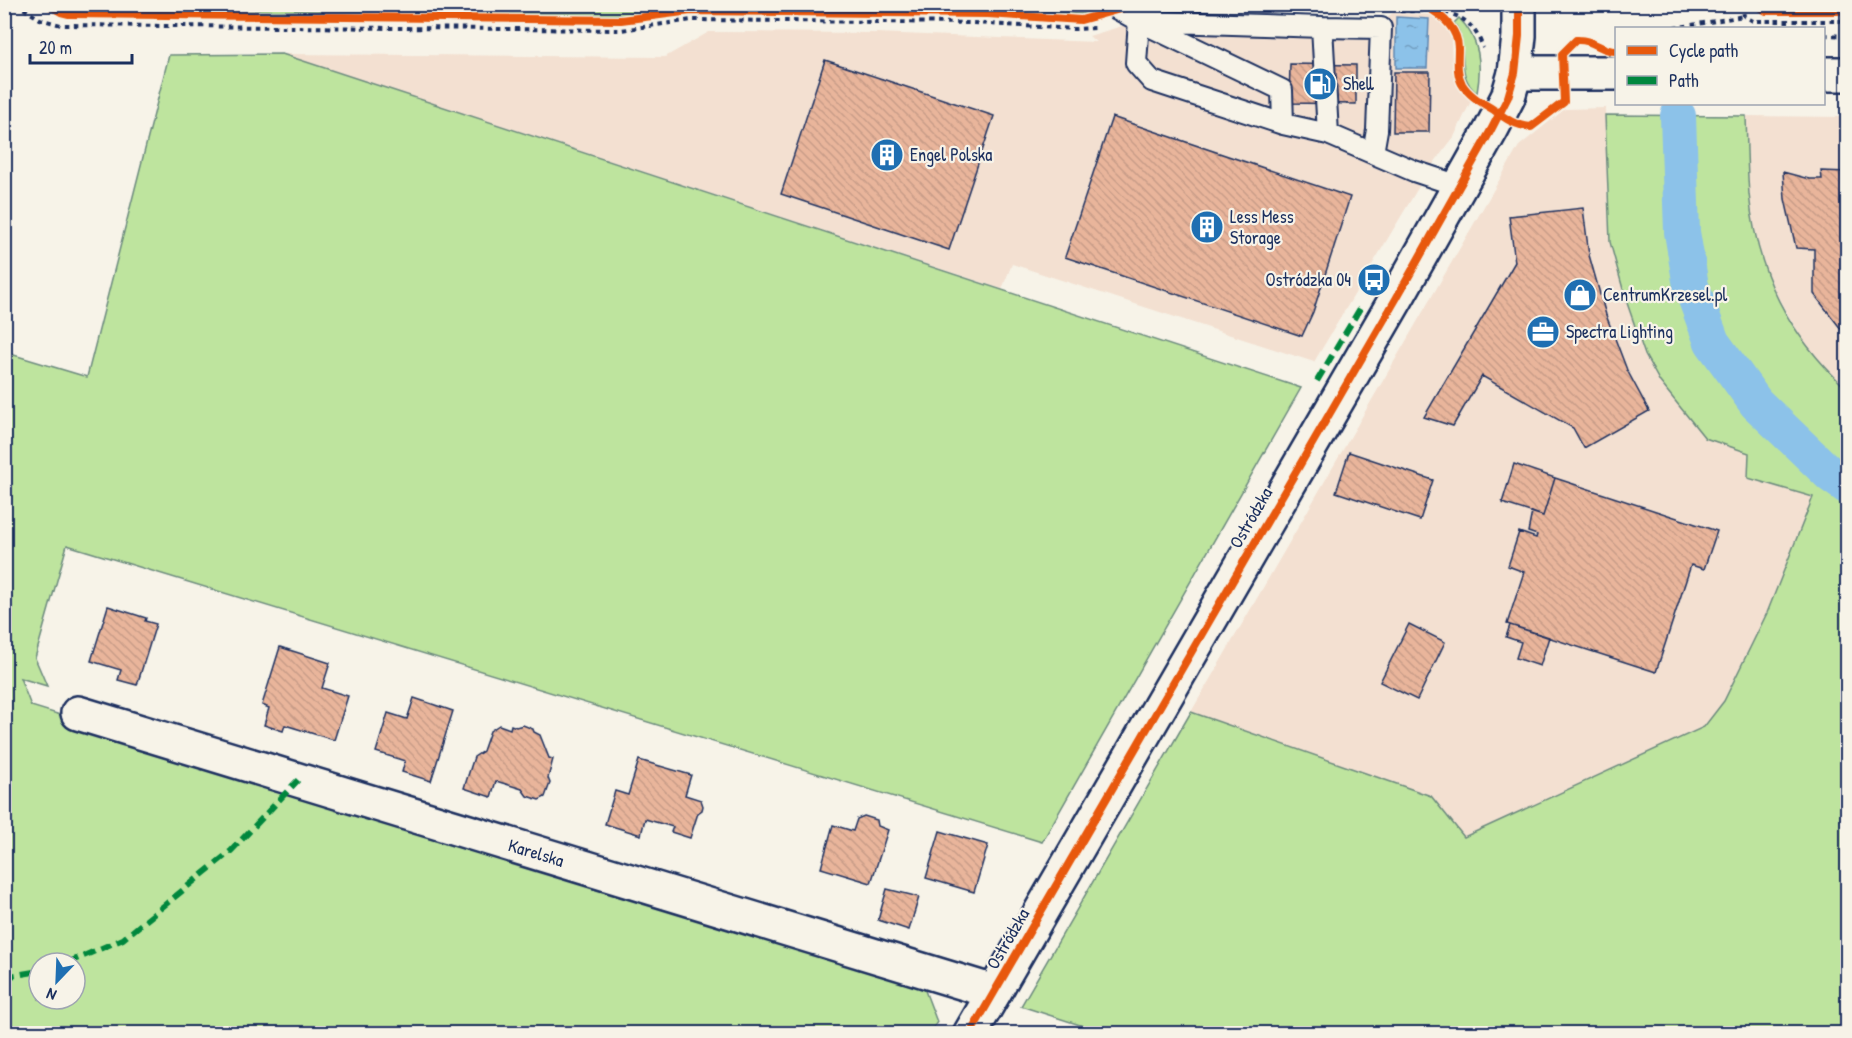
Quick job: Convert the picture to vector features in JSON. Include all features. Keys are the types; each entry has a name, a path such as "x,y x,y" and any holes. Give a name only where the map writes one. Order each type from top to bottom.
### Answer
{"street":[{"name":"Ostródzka","path":"970,1034 1504,106 1515,73 1520,36 1520,4"},
{"path":"1515,73 1615,73"},
{"path":"1825,74 1848,74"},
{"name":"Karelska","path":"78,713 994,992"}],"lane":[{"path":"1108,4 1282,90 1283,124"},
{"path":"1136,19 1381,28 1377,130 1373,153"},
{"path":"1136,19 1136,63 1152,81 1283,124 1328,134 1459,186"},
{"path":"1322,27 1328,134"}],"path":[{"path":"16,4 40,19 54,24 85,25 621,30 692,20 987,24 1082,29 1136,19"},
{"path":"1422,4 1445,20"},
{"path":"1742,4 1744,16"},
{"path":"1398,11 1433,11 1454,14 1465,20 1477,35 1484,56"},
{"path":"1684,27 1744,16 1753,21 1848,21"},
{"path":"631,20 641,18"},
{"path":"1825,35 1848,36"}],"shaded area":[{"path":"1165,13 1184,17 1384,19 1393,13 1433,15 1445,27 1451,38 1452,65 1457,86 1471,101 1454,137 1430,168 1314,362 1012,264 1002,289 282,54 665,57 709,32 877,33 1096,42 1089,36"},
{"path":"1606,108 1610,242 1626,300 1645,355 1660,382 1705,438 1749,453 1748,478 1813,497 1767,613 1724,701 1704,727 1464,838 1431,796 1191,712 1519,146 1565,109"},
{"path":"1746,116 1847,117 1847,389 1824,368 1806,346 1776,294 1764,267 1754,229 1749,192"}],"green space":[{"path":"80,5 684,5 627,15 70,8"},
{"path":"983,7 1091,7 1101,9 1085,14"},
{"path":"1459,18 1471,34 1478,52 1477,93 1470,86 1466,77 1459,31 1454,23"},
{"path":"282,54 1301,388 1042,842 67,545 35,658 47,686 20,678 31,706 921,980 937,1022 930,1033 5,1034 4,352 87,377 169,55"},
{"path":"1605,115 1746,116 1749,194 1759,250 1768,276 1779,301 1808,347 1847,389 1847,1033 1108,1034 1021,1006 1191,712 1431,796 1464,837 1704,727 1724,701 1767,613 1813,497 1748,478 1749,453 1705,438 1660,382 1645,355 1626,300 1610,242"}],"water":[{"path":"1396,17 1429,19 1427,68 1396,68"}],"building":[{"name":"Engel Polska","path":"825,60 994,116 949,250 781,194"},
{"path":"1290,64 1356,65 1356,104 1289,103"},
{"path":"1394,72 1430,72 1429,132 1393,132"},
{"name":"Less Mess Storage","path":"1112,117 1350,197 1313,312 1302,336 1065,257"},
{"path":"1821,171 1848,172 1848,338 1814,294 1814,249 1796,248 1785,199 1783,172 1809,179 1822,179"},
{"name":"Spectra Lighting","path":"1583,208 1589,255 1606,315 1627,370 1649,411 1584,448 1573,428 1482,376 1453,426 1424,417 1515,262 1509,216"},
{"path":"1349,452 1433,480 1420,520 1336,492"},
{"path":"1514,464 1555,478 1543,516 1502,503"},
{"path":"1555,478 1717,531 1704,569 1691,565 1656,672 1507,624 1524,572 1508,566 1519,532 1536,538 1537,535 1528,532 1532,512 1543,516"},
{"path":"108,606 146,618 145,621 156,624 137,685 118,680 121,670 91,661"},
{"path":"1409,624 1445,642 1417,700 1380,682"},
{"path":"1510,625 1549,637 1540,666 1516,658 1521,642 1506,637"},
{"path":"280,647 330,663 322,688 348,696 334,740 285,725 283,731 264,725 269,708 262,705"},
{"path":"414,698 453,711 431,781 402,772 405,761 376,752 388,713 407,719"},
{"path":"499,725 510,729 511,725 516,727 523,725 540,735 549,758 553,759 548,778 550,783 545,797 539,800 527,796 522,789 496,781 491,797 464,788 474,757 483,751 490,731"},
{"path":"639,760 691,775 685,795 701,800 703,806 698,813 690,838 671,832 673,827 645,819 641,835 605,824 615,791 628,795"},
{"path":"864,816 877,820 878,826 888,830 871,883 821,868 833,825 853,831 857,819"},
{"path":"940,831 988,845 974,892 926,878"},
{"path":"887,889 919,897 909,930 878,920"}],"waterway":[{"path":"1678,116 1682,232 1691,286 1712,342 1756,403 1831,475 1848,487"}],"marked path":[{"path":"1317,381 1362,305"},
{"path":"87,954 123,939 231,851 298,780"},
{"path":"4,977 27,973"}],"cycle path":[{"path":"47,4 69,14 621,20 691,11 988,14 1081,20 1138,4"},
{"path":"1422,4 1441,16 1455,34 1459,75 1465,88 1472,96 1516,124 1531,127 1564,102 1562,54 1576,40 1588,41 1615,51"},
{"path":"970,1034 1396,299 1491,130 1508,97 1515,73 1519,36 1519,4"},
{"path":"1756,4 1766,11 1848,11"}],"place":[{"name":"Shell","path":"1320,84"},
{"name":"Engel Polska","path":"887,155"},
{"name":"Less Mess Storage","path":"1207,227"},
{"name":"Ostródzka 04","path":"1374,280"},
{"name":"CentrumKrzesel.pl","path":"1580,295"},
{"name":"Spectra Lighting","path":"1543,332"}]}
